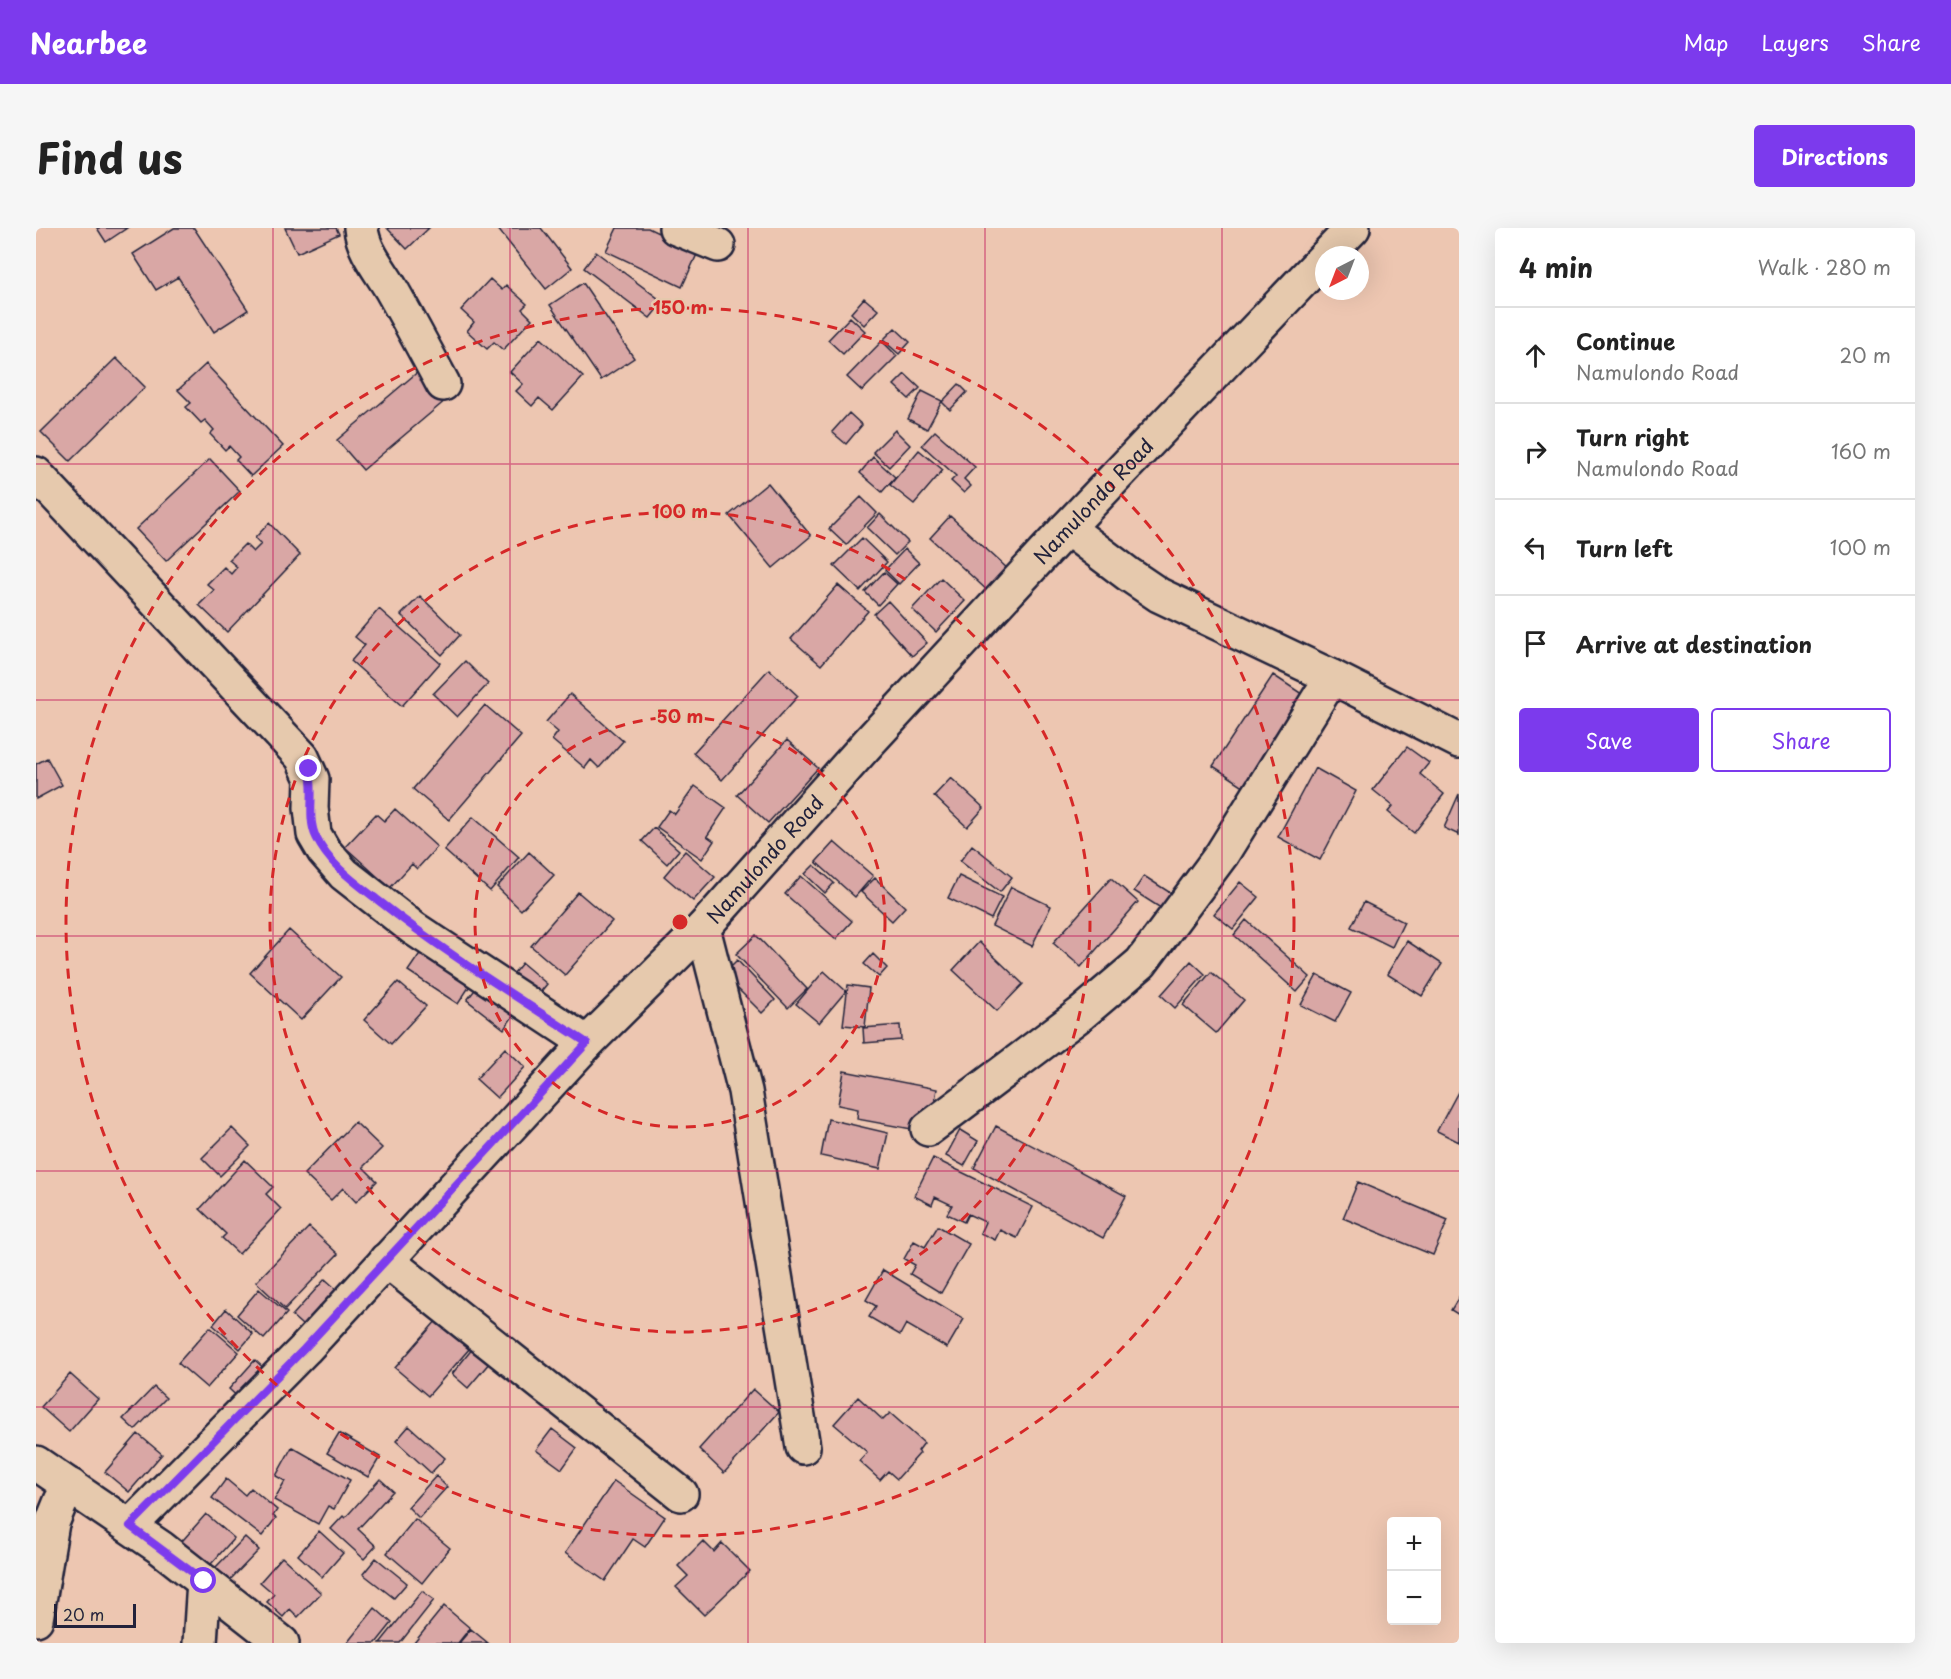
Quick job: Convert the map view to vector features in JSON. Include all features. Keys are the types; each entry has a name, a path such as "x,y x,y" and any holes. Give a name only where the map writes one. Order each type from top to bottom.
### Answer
{"street":[{"path":"361,228 372,258 393,291 443,384"},
{"path":"676,228 718,245"},
{"name":"Namulondo Road","path":"1335,246 1353,228"},
{"name":"Namulondo Road","path":"130,1526 304,1349 587,1043 703,928 869,742 1067,528 1315,267"},
{"path":"36,474 302,757 312,779 311,808 314,834 324,851 344,874 413,928 587,1043"},
{"path":"1067,528 1159,595 1332,677 1459,741"},
{"path":"928,1129 1089,1007 1141,963 1222,854 1332,677"},
{"path":"703,928 745,1091 803,1447"},
{"path":"386,1260 681,1494"},
{"path":"36,1462 130,1526 282,1643"},
{"path":"36,1619 52,1523 61,1501 71,1486"},
{"path":"200,1643 204,1581"}],"building":[{"path":"97,228 127,228 106,242"},
{"path":"174,228 194,228 248,310 214,332 178,277 156,290 133,254"},
{"path":"285,228 336,228 339,234 297,253"},
{"path":"387,228 429,228 407,249"},
{"path":"497,228 541,228 572,268 546,289"},
{"path":"617,228 648,228 698,252 682,287 606,251"},
{"path":"596,252 663,302 650,318 584,268"},
{"path":"490,279 502,290 506,285 527,304 522,309 532,319 503,350 494,342 487,349 467,331 474,322 461,310"},
{"path":"583,283 634,358 601,380 550,305"},
{"path":"864,298 878,310 864,325 851,313"},
{"path":"850,317 865,331 843,354 828,340"},
{"path":"895,328 910,342 899,354 883,340"},
{"path":"541,338 583,377 553,410 539,398 532,406 516,391 523,384 510,372"},
{"path":"882,341 897,356 862,391 847,377"},
{"path":"116,358 145,387 70,461 41,432"},
{"path":"206,364 283,446 251,476 236,460 239,457 229,446 225,450 210,434 214,430 205,420 201,423 186,407 191,403 178,390"},
{"path":"420,370 446,400 363,470 337,440"},
{"path":"905,374 920,388 909,399 894,385"},
{"path":"959,384 967,392 950,410 942,402"},
{"path":"922,391 942,401 927,429 908,419"},
{"path":"849,413 862,425 846,444 832,432"},
{"path":"895,430 910,445 889,467 873,452"},
{"path":"935,431 975,467 964,479 971,486 964,493 951,481 956,476 922,445"},
{"path":"919,450 943,470 914,504 890,485"},
{"path":"873,457 895,477 882,492 860,473"},
{"path":"210,459 240,491 166,561 136,529"},
{"path":"768,483 811,536 773,568 729,515"},
{"path":"861,497 877,513 846,545 829,529"},
{"path":"880,514 908,542 895,555 867,528"},
{"path":"950,516 1009,570 989,592 930,538"},
{"path":"269,523 300,555 227,632 199,605 214,590 207,584 224,567 231,574 237,567 229,560 245,544 253,552 261,544 255,538"},
{"path":"862,538 887,562 860,591 834,566"},
{"path":"905,549 919,563 899,584 885,570"},
{"path":"884,572 897,584 878,605 865,592"},
{"path":"941,578 965,601 936,632 912,609"},
{"path":"838,585 868,611 821,665 791,639"},
{"path":"420,596 460,635 442,655 401,615"},
{"path":"888,601 927,643 912,656 874,614"},
{"path":"379,609 440,663 402,706 351,661 365,645 355,637"},
{"path":"465,661 488,684 457,717 433,694"},
{"path":"769,669 798,696 722,780 693,753"},
{"path":"1273,675 1311,700 1251,791 1213,766"},
{"path":"570,694 623,741 599,768 591,760 585,768 552,740 558,732 546,722"},
{"path":"485,705 521,736 449,820 413,789"},
{"path":"787,740 818,768 768,823 737,795"},
{"path":"1407,747 1429,763 1420,774 1444,794 1414,833 1388,812 1393,806 1373,790"},
{"path":"47,758 62,785 36,799 36,764"},
{"path":"1315,768 1356,791 1320,860 1278,837"},
{"path":"951,778 984,808 967,827 934,796"},
{"path":"695,786 726,808 707,836 714,841 702,859 657,827 669,810 675,814"},
{"path":"1459,794 1459,835 1444,828"},
{"path":"395,809 437,847 417,869 412,864 390,888 345,847 376,814 384,821"},
{"path":"473,817 519,857 490,891 444,850"},
{"path":"654,828 679,850 667,864 642,841"},
{"path":"834,842 873,876 855,897 816,862"},
{"path":"972,845 1012,877 1000,892 960,861"},
{"path":"685,851 715,877 693,901 664,876"},
{"path":"529,852 554,875 521,910 497,887"},
{"path":"814,865 834,883 825,893 805,874"},
{"path":"801,876 852,921 836,939 785,894"},
{"path":"959,876 1002,897 991,919 948,898"},
{"path":"1144,876 1180,899 1170,914 1134,891"},
{"path":"875,878 905,907 892,921 861,892"},
{"path":"1111,878 1138,902 1081,967 1053,943"},
{"path":"1240,882 1259,897 1233,929 1214,914"},
{"path":"1011,887 1051,906 1032,946 992,926"},
{"path":"578,892 612,921 565,975 531,946"},
{"path":"1364,902 1404,922 1392,947 1351,927"},
{"path":"1246,920 1310,977 1297,992 1234,935"},
{"path":"289,930 341,977 301,1020 250,973"},
{"path":"756,935 807,989 788,1008 736,954"},
{"path":"1407,941 1442,964 1422,996 1387,974"},
{"path":"979,942 1023,984 997,1011 953,970"},
{"path":"421,952 471,984 458,1004 408,971"},
{"path":"873,954 887,968 879,977 864,964"},
{"path":"737,960 775,1000 762,1013 723,974"},
{"path":"1191,961 1205,974 1175,1008 1161,995"},
{"path":"522,963 547,984 534,1000 509,979"},
{"path":"824,971 846,991 819,1023 796,1004"},
{"path":"1211,972 1244,1000 1216,1033 1183,1005"},
{"path":"1317,975 1351,993 1335,1022 1301,1005"},
{"path":"398,982 426,1006 391,1044 364,1020"},
{"path":"848,985 869,988 865,1027 843,1025"},
{"path":"477,987 514,1015 504,1029 467,1000"},
{"path":"900,1025 901,1040 864,1043 863,1028"},
{"path":"505,1048 525,1067 497,1098 476,1079"},
{"path":"844,1071 937,1089 931,1123 917,1130 857,1119 858,1109 838,1105"},
{"path":"1459,1090 1459,1142 1437,1131"},
{"path":"828,1119 888,1133 880,1169 821,1156"},
{"path":"355,1122 382,1148 363,1167 377,1181 356,1202 343,1188 331,1200 304,1174"},
{"path":"996,1126 1126,1196 1103,1238 974,1168"},
{"path":"232,1128 250,1146 220,1176 202,1158"},
{"path":"960,1130 978,1141 964,1166 946,1156"},
{"path":"933,1158 1033,1207 1017,1238 1000,1230 995,1240 980,1233 985,1222 968,1214 964,1222 947,1214 952,1205 935,1197 932,1205 914,1196"},
{"path":"245,1160 273,1187 266,1194 281,1209 239,1254 222,1238 226,1234 200,1209"},
{"path":"1358,1182 1448,1220 1433,1255 1343,1218"},
{"path":"938,1226 969,1244 941,1293 910,1274 915,1265 904,1259 914,1241 925,1247"},
{"path":"309,1227 338,1254 285,1309 256,1282"},
{"path":"883,1270 964,1319 947,1348 906,1324 900,1335 869,1317 876,1306 866,1300"},
{"path":"325,1279 344,1296 311,1333 292,1316"},
{"path":"259,1289 287,1313 264,1339 237,1315"},
{"path":"1459,1297 1459,1315 1451,1310"},
{"path":"226,1309 253,1334 240,1349 213,1325"},
{"path":"437,1320 470,1348 428,1396 395,1368"},
{"path":"210,1327 239,1352 207,1388 178,1363"},
{"path":"473,1348 490,1362 468,1388 452,1374"},
{"path":"255,1360 269,1373 243,1402 229,1389"},
{"path":"70,1374 98,1399 69,1432 41,1407"},
{"path":"154,1387 166,1398 135,1430 123,1419"},
{"path":"753,1389 779,1412 724,1473 699,1449"},
{"path":"858,1397 883,1420 890,1413 924,1443 918,1451 920,1453 897,1479 888,1471 880,1480 859,1461 867,1452 834,1424"},
{"path":"409,1426 445,1458 431,1473 396,1441"},
{"path":"552,1429 577,1448 562,1469 536,1450"},
{"path":"339,1433 380,1457 368,1477 327,1453"},
{"path":"138,1434 162,1454 129,1492 105,1472"},
{"path":"292,1447 350,1480 334,1509 328,1506 318,1524 274,1500 285,1481 276,1476"},
{"path":"436,1476 447,1487 419,1518 408,1507"},
{"path":"226,1479 245,1495 251,1488 277,1510 273,1516 276,1518 262,1536 212,1498"},
{"path":"380,1479 393,1491 358,1529 376,1546 364,1559 331,1529 343,1516 345,1518"},
{"path":"614,1481 665,1517 645,1547 633,1539 605,1581 565,1553"},
{"path":"206,1514 234,1538 204,1572 176,1548"},
{"path":"415,1519 450,1548 422,1583 387,1553"},
{"path":"319,1531 343,1553 322,1577 298,1555"},
{"path":"245,1537 259,1550 228,1582 214,1569"},
{"path":"703,1541 714,1552 722,1543 750,1571 704,1615 676,1587 688,1576 678,1566"},
{"path":"282,1557 321,1593 298,1617 290,1609 283,1617 267,1602 274,1594 260,1582"},
{"path":"376,1558 407,1583 394,1598 363,1574"},
{"path":"422,1591 434,1600 400,1643 380,1643"},
{"path":"444,1606 470,1628 458,1643 414,1643"},
{"path":"375,1608 392,1623 376,1643 347,1643"},
{"path":"471,1629 488,1643 459,1643"}],"route":[{"path":"204,1581 130,1526 304,1349 587,1043 413,928 344,874 324,851 314,834 311,808 312,779 309,769"}]}
